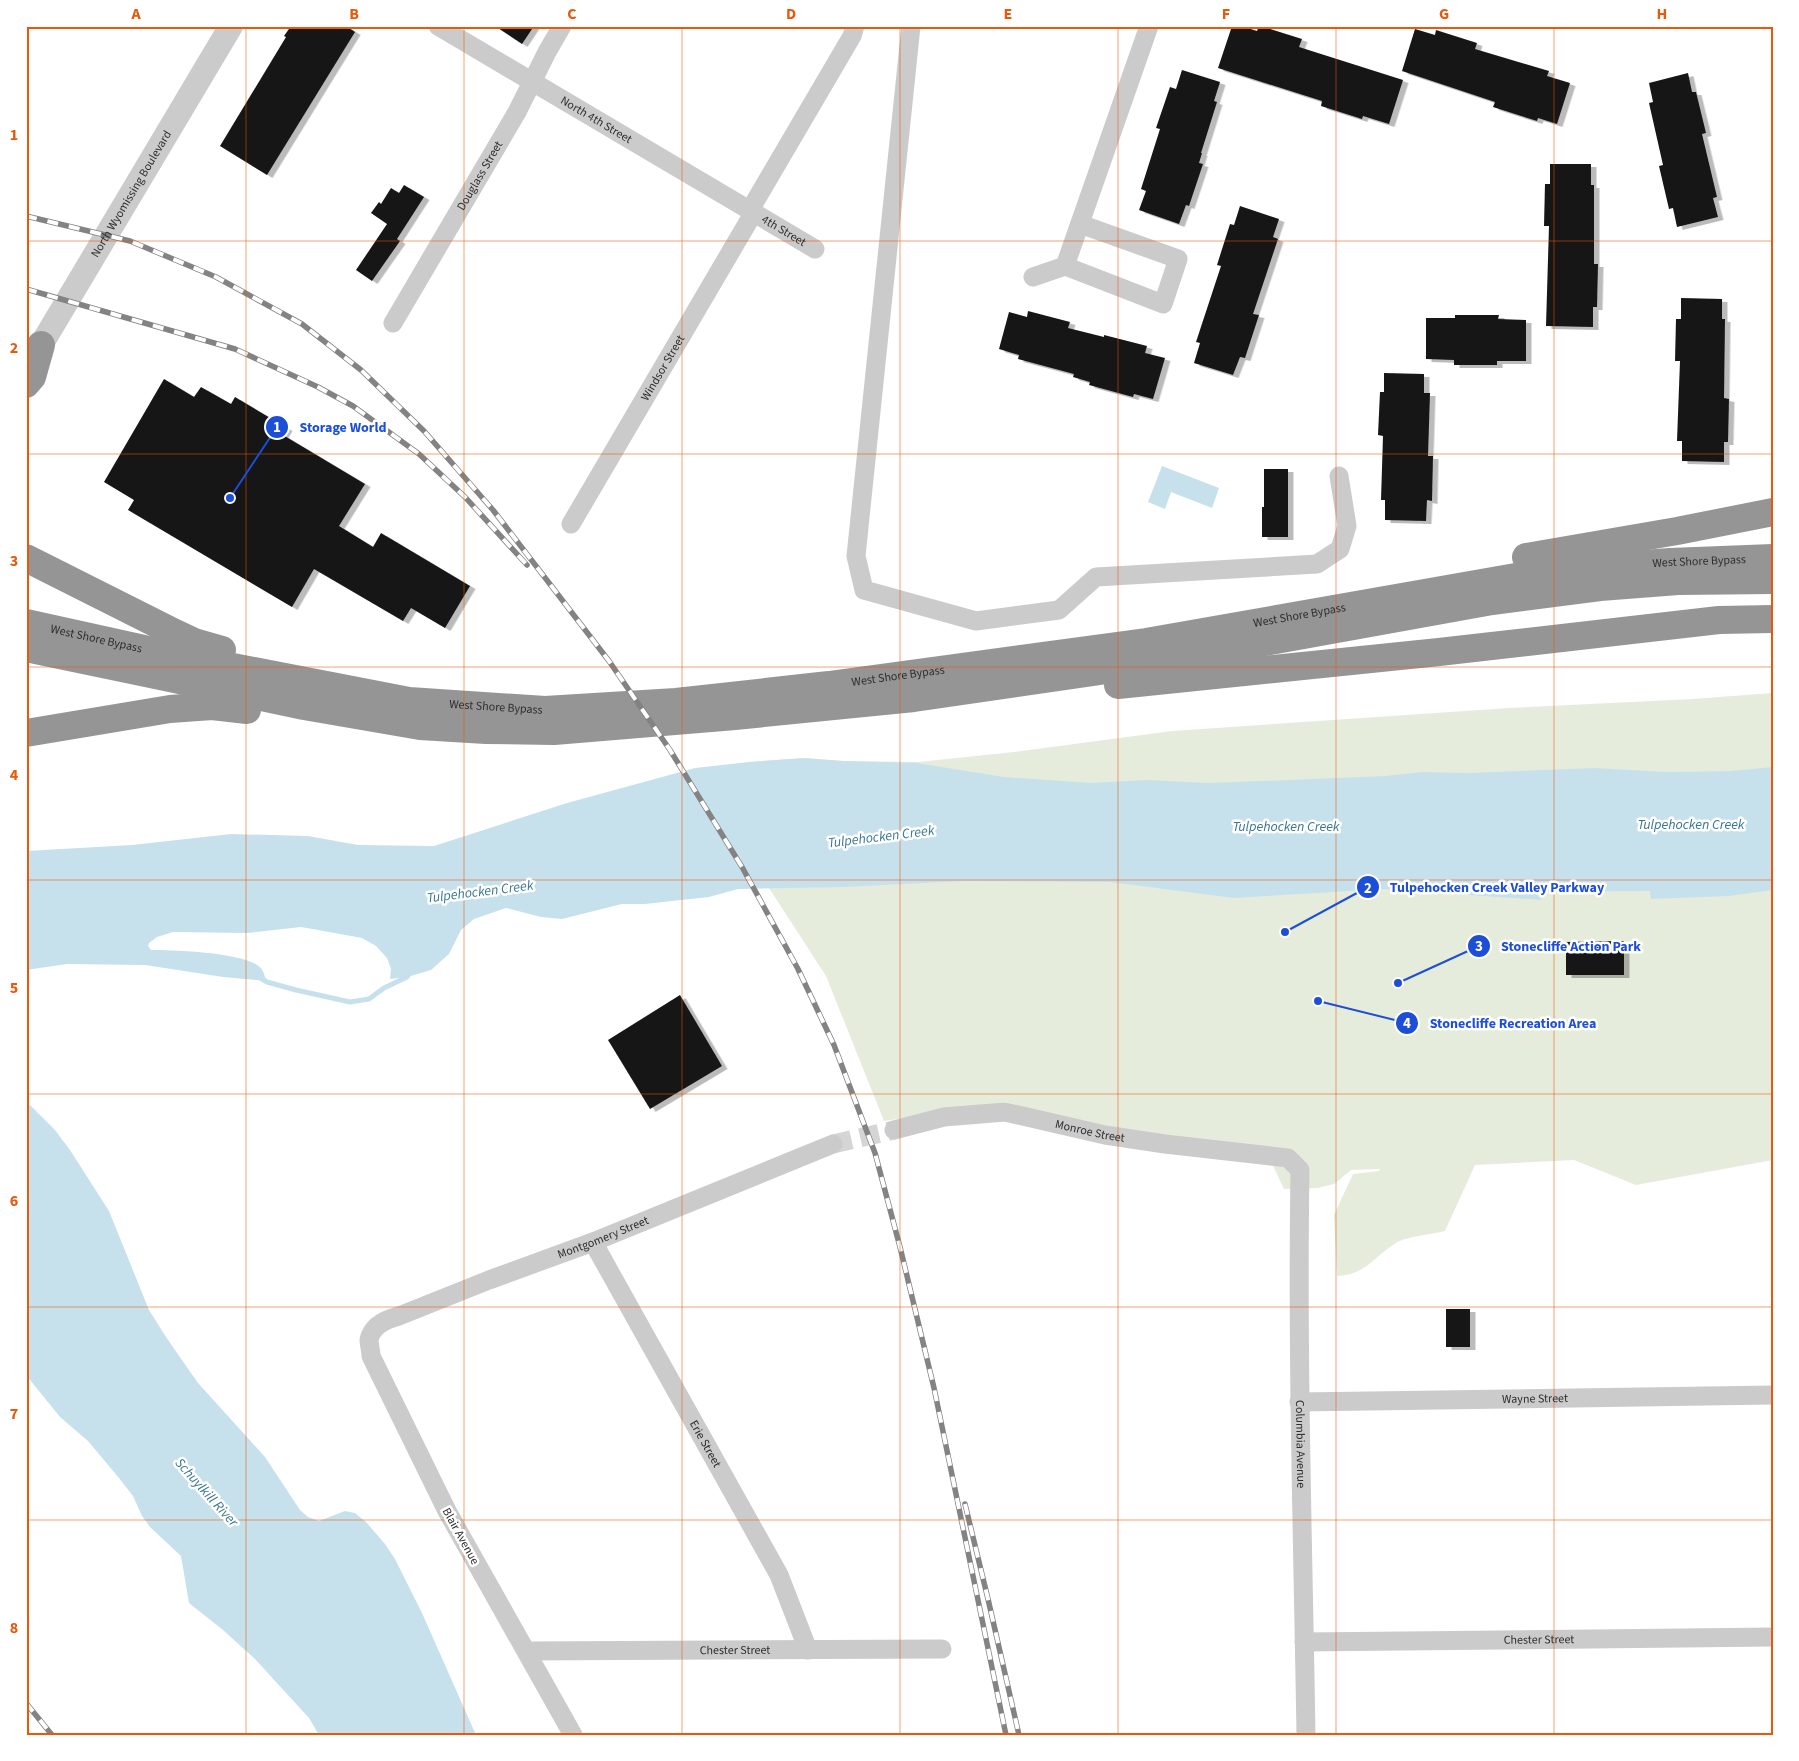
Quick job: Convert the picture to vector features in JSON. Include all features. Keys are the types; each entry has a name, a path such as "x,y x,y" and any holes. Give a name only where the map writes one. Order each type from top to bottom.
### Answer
{"highway":[{"path":"26,384 32,377 31,351"},
{"path":"1352,606 1491,563 1677,531 1773,512"},
{"path":"26,558 194,642 470,705"},
{"name":"West Shore Bypass","path":"26,623 171,655 409,701 545,710 676,702 819,686 1146,642 1550,571 1670,562 1773,558"},
{"name":"West Shore Bypass","path":"26,648 304,706 420,726 542,731 735,716 914,698 1120,668 1492,601 1600,587 1678,582 1773,580"},
{"path":"735,716 1172,680 1719,620 1773,619"},
{"path":"26,732 170,709 212,706 255,711 413,740 542,731"}],"street":[{"name":"North Wyomissing Boulevard","path":"31,351 231,26"},
{"name":"North 4th Street","path":"438,26 752,211"},
{"name":"Douglass Street","path":"393,323 512,120 562,26"},
{"name":"Windsor Street","path":"570,524 752,211 852,36 855,26"},
{"path":"911,26 856,556 864,590 976,621 1058,610 1096,576 1317,564 1340,549 1347,526 1339,476"},
{"path":"1066,266 1150,26"},
{"name":"4th Street","path":"752,211 815,249"},
{"path":"1033,277 1066,266 1163,304 1178,259 1080,224"},
{"name":"Monroe Street","path":"894,1130 944,1117 1005,1112 1105,1135 1183,1147 1288,1158"},
{"name":"Montgomery Street","path":"374,1330 384,1320 593,1242 833,1144"},
{"name":"Columbia Avenue","path":"1288,1158 1300,1170 1299,1402 1306,1735"},
{"name":"Erie Street","path":"593,1242 779,1575 808,1650"},
{"name":"Blair Avenue","path":"374,1330 369,1340 371,1356 447,1511 573,1735"},
{"name":"Wayne Street","path":"1299,1402 1773,1395"},
{"name":"Chester Street","path":"1304,1642 1773,1637"},
{"name":"Chester Street","path":"526,1651 942,1649"}],"green space":[{"path":"1773,693 1773,1160 1636,1185 1574,1160 1475,1165 1445,1231 1400,1241 1362,1269 1347,1275 1337,1276 1334,1215 1353,1174 1379,1171 1380,1169 1351,1170 1334,1184 1318,1188 1284,1189 1264,1147 1134,1132 1068,1120 1006,1102 884,1121 826,976 769,888 749,762 804,758 843,761 918,762 1014,752 1172,731 1509,708"}],"water":[{"path":"1162,466 1219,488 1212,508 1171,492 1165,509 1148,502"},
{"name":"Tulpehocken Creek","path":"804,758 917,763 1004,777 1091,783 1147,780 1208,783 1384,776 1424,772 1469,773 1594,768 1666,772 1731,771 1773,767 1773,890 1729,896 1651,899 1650,891 1541,892 1541,900 1384,889 1234,898 1110,882 964,881 845,887 738,889 709,897 645,904 622,904 562,919 541,917 506,908 474,919 461,930 449,954 431,970 407,977 390,979 391,969 387,958 376,946 362,938 301,927 248,933 173,932 157,937 148,946 151,950 209,953 240,958 261,968 267,982 145,965 67,964 26,970 26,851 132,845 231,834 308,836 358,845 434,846 567,803 695,768"},
{"name":"Schuylkill River","path":"26,1101 55,1130 109,1211 149,1310 166,1337 198,1383 265,1457 300,1510 308,1517 319,1521 345,1511 355,1513 366,1522 385,1544 395,1559 422,1613 476,1735 319,1735 309,1718 255,1659 189,1603 181,1556 150,1527 142,1516 133,1496 119,1478 88,1441 60,1417 26,1375"}],"building":[{"path":"291,26 346,26 355,32 267,175 220,146"},
{"path":"495,26 534,26 522,44"},
{"path":"1232,26 1241,26 1257,31 1259,26 1261,26 1302,39 1299,47 1403,80 1389,124 1363,116 1362,119 1321,106 1322,101 1218,68"},
{"path":"1415,29 1435,35 1436,30 1477,43 1475,49 1549,71 1547,76 1570,83 1557,124 1538,118 1537,121 1493,107 1495,102 1402,71"},
{"path":"1182,70 1220,82 1214,101 1217,102 1201,153 1199,163 1203,164 1189,206 1186,205 1179,224 1139,210 1146,191 1141,189 1160,129 1156,128 1170,87 1176,89"},
{"path":"1688,73 1692,92 1696,92 1706,133 1702,134 1717,197 1713,198 1718,217 1677,227 1673,208 1669,209 1659,166 1663,165 1649,103 1653,102 1649,83"},
{"path":"1550,164 1591,164 1591,185 1594,185 1594,264 1598,264 1597,307 1593,307 1593,327 1546,326 1549,226 1544,226 1545,184 1550,184"},
{"path":"404,185 424,197 397,239 400,241 372,281 356,270 387,224 371,213 379,202 381,204 391,188 399,193"},
{"path":"1240,206 1279,219 1273,237 1278,239 1253,314 1259,315 1245,358 1240,357 1233,375 1194,363 1200,343 1196,342 1221,266 1217,265 1230,224 1234,225"},
{"path":"1681,298 1722,299 1722,319 1725,319 1724,398 1729,399 1728,442 1724,442 1724,462 1682,461 1682,441 1677,441 1680,361 1675,361 1676,319 1681,319"},
{"path":"1028,311 1070,322 1068,328 1147,346 1145,353 1165,358 1153,399 1134,394 1133,397 1089,385 1090,382 1073,377 1074,374 1018,359 1019,355 999,349 1009,312 1027,317"},
{"path":"1455,315 1499,315 1498,319 1526,320 1526,361 1497,361 1497,365 1454,365 1454,360 1426,359 1426,318 1455,318"},
{"path":"1384,373 1424,374 1424,393 1430,393 1428,456 1433,456 1432,501 1427,500 1426,521 1385,520 1385,500 1381,500 1383,436 1378,435 1380,392 1384,392"},
{"path":"164,379 194,397 201,387 231,404 235,397 287,428 283,435 365,484 339,526 373,547 381,533 470,586 445,628 411,608 403,621 314,569 292,607 128,510 134,500 104,482"},
{"path":"1264,469 1288,469 1288,537 1262,537"},
{"path":"1624,941 1624,975 1566,975 1566,942"},
{"path":"680,995 722,1066 650,1109 608,1040"},
{"path":"1446,1309 1470,1309 1470,1347 1446,1347"}],"waterway":[{"path":"262,979 296,990 350,1002 369,999 384,988 407,977 410,973"}],"tunnel":[{"path":"833,1144 894,1130"}],"railway":[{"path":"26,216 130,241 216,277 302,324 361,370 424,431 493,510 609,661 670,750 742,867 798,969 834,1045 875,1153 934,1388 1006,1735"},
{"path":"26,289 235,349 318,387 353,406 419,454 465,497 527,565"},
{"path":"965,1504 1019,1735"},
{"path":"26,1703 52,1735"}],"place":[{"name":"Storage World","path":"230,498"},
{"name":"Tulpehocken Creek Valley Parkway","path":"1285,932"},
{"name":"Stonecliffe Action Park","path":"1398,983"},
{"name":"Stonecliffe Recreation Area","path":"1318,1001"}]}
